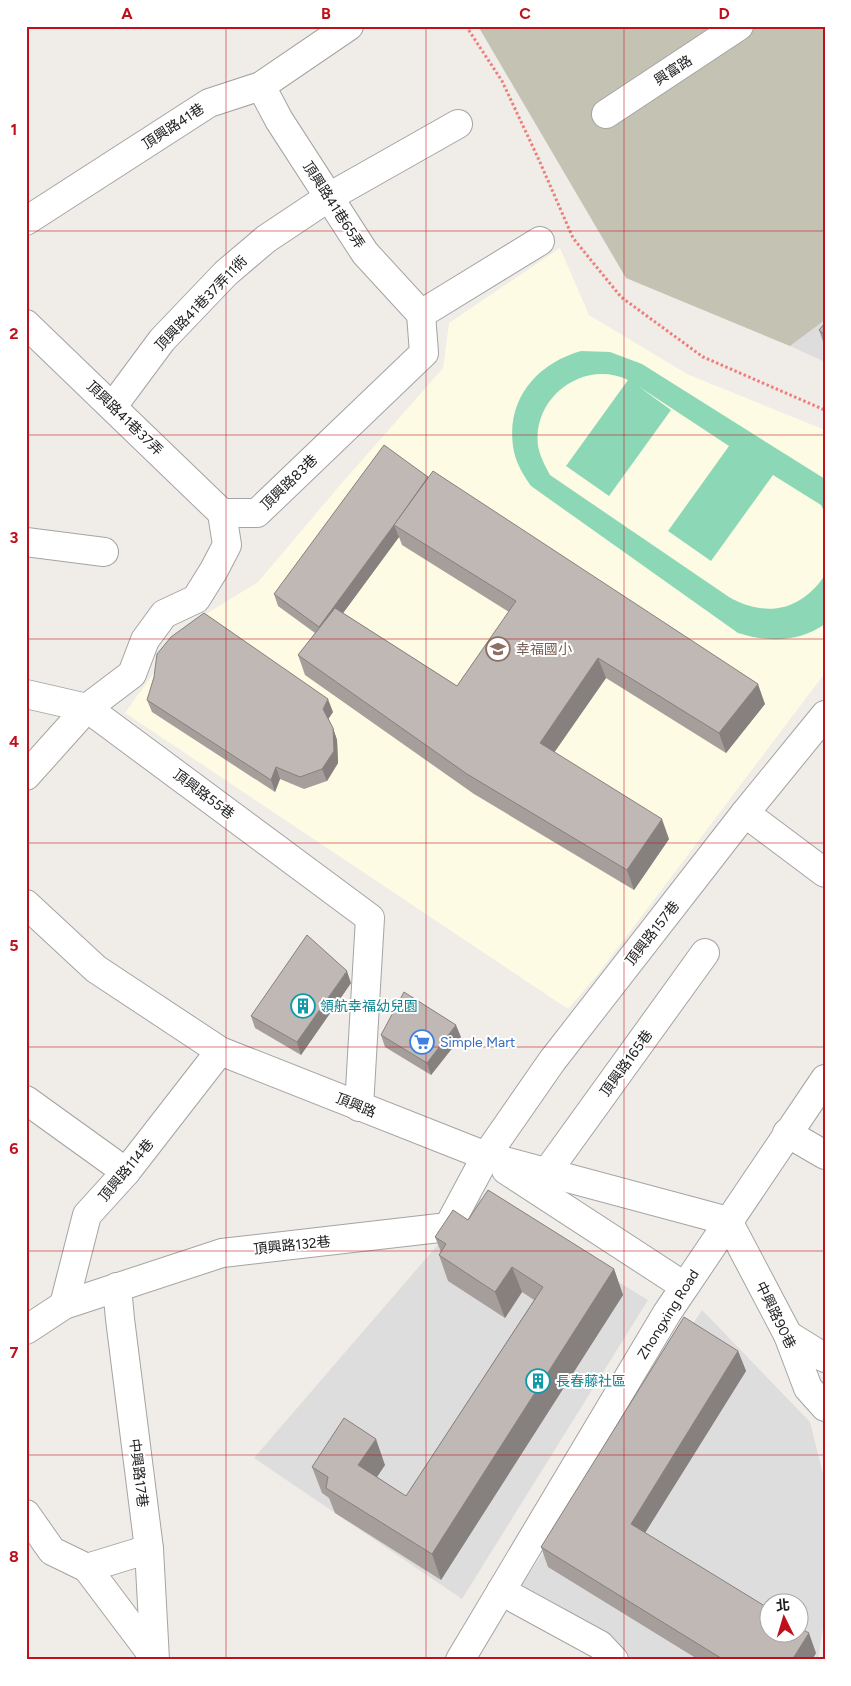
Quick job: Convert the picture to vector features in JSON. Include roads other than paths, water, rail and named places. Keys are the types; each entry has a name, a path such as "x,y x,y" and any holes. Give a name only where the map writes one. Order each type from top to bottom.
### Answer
{"street":[{"name":"頂興路41巷","path":"26,221 209,103 261,86 349,26"},
{"name":"興富路","path":"606,114 739,26"},
{"name":"頂興路41巷65弄","path":"261,86 279,120 365,253 421,314"},
{"name":"頂興路41巷37弄11衖","path":"113,406 162,340 226,273 266,239 329,197 458,124"},
{"path":"421,314 540,241"},
{"name":"頂興路83巷","path":"222,512 256,513 424,353 421,314"},
{"name":"頂興路41巷37弄","path":"26,324 222,512"},
{"path":"26,776 87,708 132,674 144,640 164,614 196,599 227,545 222,512"},
{"path":"26,542 104,552"},
{"name":"頂興路55巷","path":"26,694 87,708 370,918 359,1106"},
{"name":"頂興路157巷","path":"486,1156 552,1061 745,813 825,715"},
{"path":"801,744 825,730"},
{"path":"745,813 825,873"},
{"name":"頂興路","path":"26,904 96,969 220,1051 486,1156 728,1221"},
{"name":"頂興路165巷","path":"547,1172 705,953"},
{"name":"頂興路114巷","path":"64,1304 87,1215 126,1172 220,1051"},
{"name":"Zhongxing Road","path":"460,1660 684,1286 825,1079"},
{"path":"26,1100 126,1172"},
{"path":"787,1133 825,1155"},
{"path":"486,1156 684,1286"},
{"name":"頂興路132巷","path":"26,1330 64,1304 222,1253 448,1227 486,1156"},
{"name":"中興路90巷","path":"728,1221 788,1335 808,1388 825,1407"},
{"name":"中興路17巷","path":"117,1287 149,1549 154,1659"},
{"path":"788,1335 825,1358"},
{"path":"26,1514 52,1551 87,1568 154,1659"},
{"path":"87,1568 149,1549"},
{"path":"501,1592 600,1645 614,1660"}],"place":[{"name":"幸福國小","path":"498,649"},
{"name":"領航幸福幼兒園","path":"303,1006"},
{"name":"Simple Mart","path":"422,1042"},
{"name":"長春藤社區","path":"538,1381"}]}
